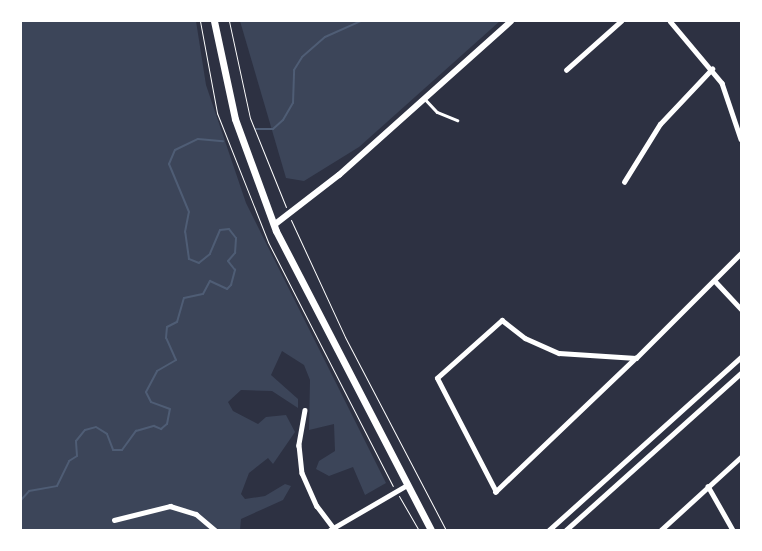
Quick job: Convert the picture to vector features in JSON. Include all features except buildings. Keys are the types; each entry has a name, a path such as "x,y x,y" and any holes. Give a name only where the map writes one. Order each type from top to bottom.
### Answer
{"main road":[{"path":"214,21 235,119 274,225 431,530"},
{"path":"274,225 340,175 511,21"}],"street":[{"path":"566,70 620,21"},
{"path":"670,21 712,69 732,103 741,139"},
{"path":"624,182 660,124 712,69"},
{"path":"636,358 552,351 502,320 437,378 496,492 716,282 741,254"},
{"path":"716,282 741,309"},
{"path":"549,530 741,357"},
{"path":"566,530 741,373"},
{"path":"305,410 299,445 302,473 316,506 332,528 407,485"},
{"path":"661,530 741,457"},
{"path":"708,486 733,530"},
{"path":"114,520 170,506 196,514 215,530"}],"lane":[{"path":"425,99 437,112 458,120"}],"path":[{"path":"229,21 250,118 277,190"},
{"path":"297,233 385,416 446,530"}],"shaded area":[{"path":"21,21 196,21 206,85 246,203 386,483 365,495 353,467 329,476 316,469 319,461 335,451 334,424 309,430 310,380 304,365 282,351 271,375 298,399 298,408 272,391 241,390 228,402 233,411 258,424 266,417 286,415 295,432 273,464 268,458 249,473 241,494 245,499 265,496 285,484 291,486 283,500 241,519 240,530 21,530"},
{"path":"240,21 500,21 359,147 304,181 286,178"}],"waterway":[{"path":"256,129 273,129 283,120 293,103 294,70 302,57 325,37 361,21"},
{"path":"21,500 29,491 57,486 69,461 77,456 76,441 85,430 96,427 107,434 113,450 122,450 136,431 154,426 161,429 167,424 170,409 151,402 146,392 157,371 176,360 166,338 167,327 177,322 184,298 203,294 210,281 227,289 231,285 235,270 228,261 235,253 236,238 229,229 220,230 210,254 199,263 189,259 185,232 189,212 169,164 175,150 198,139 223,141"},
{"path":"21,515 21,528"}]}
